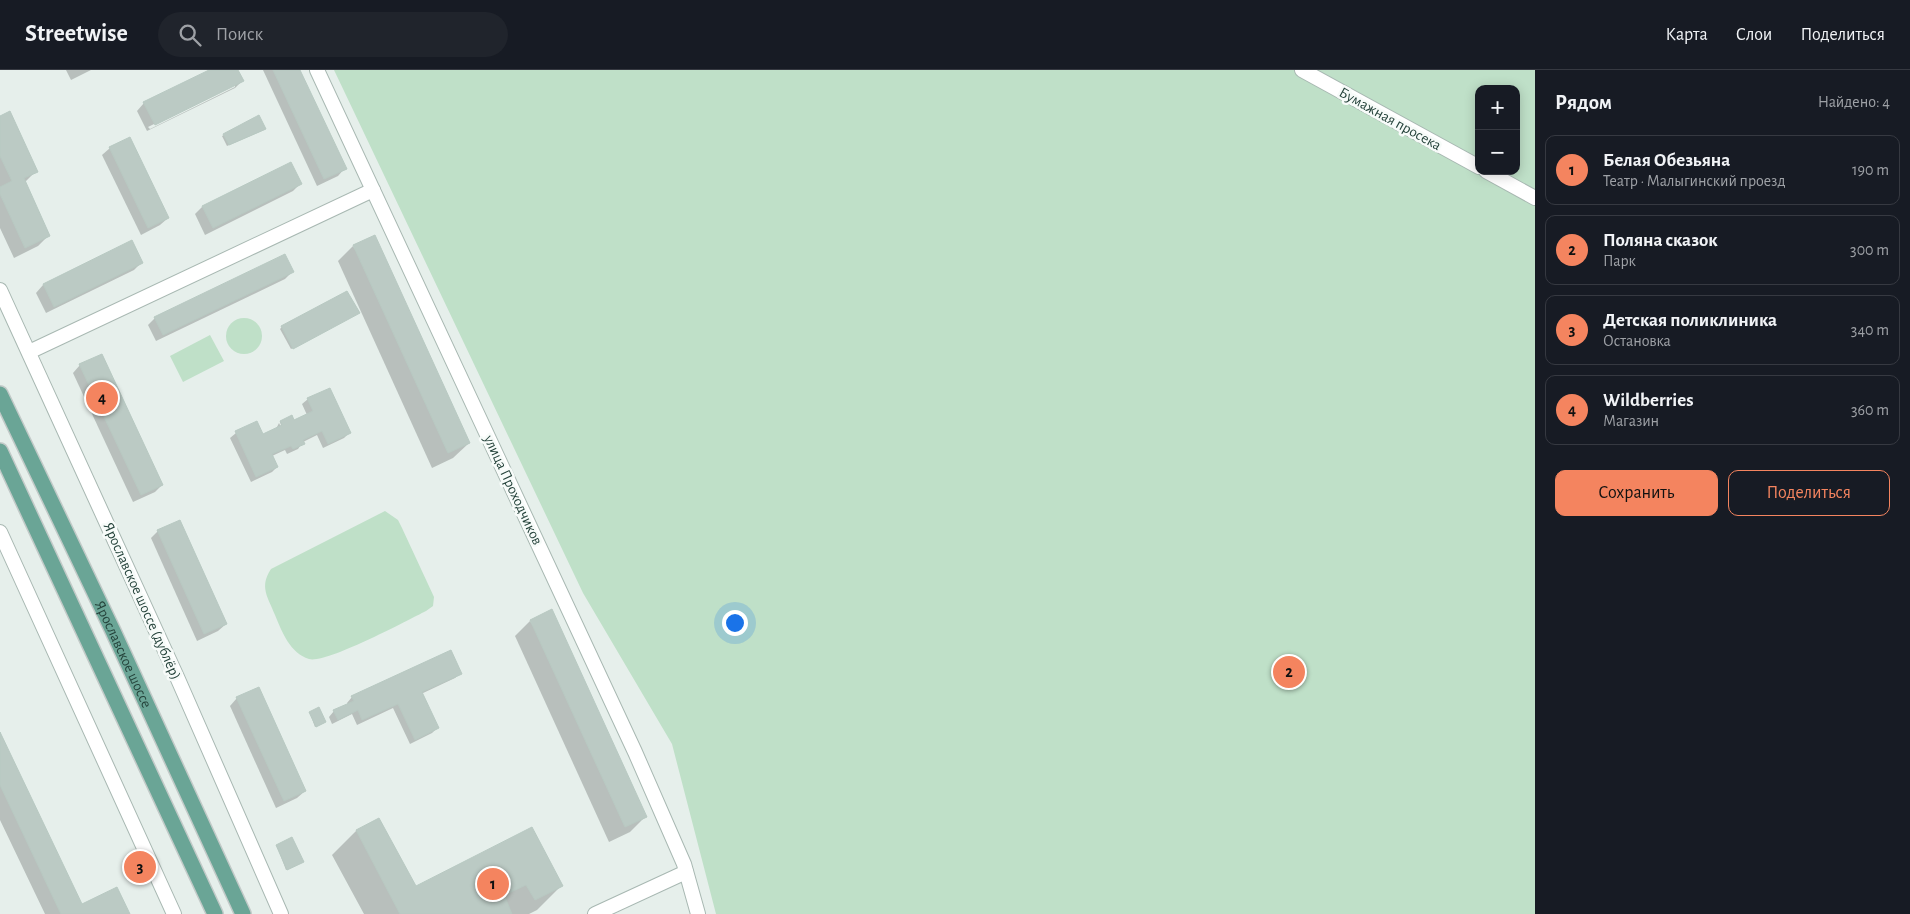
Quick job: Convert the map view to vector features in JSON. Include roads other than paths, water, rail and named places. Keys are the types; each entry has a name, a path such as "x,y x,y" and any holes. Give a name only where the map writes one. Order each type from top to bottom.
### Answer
{"main road":[{"name":"Ярославское шоссе","path":"0,394 113,631 243,914"},
{"name":"Ярославское шоссе","path":"0,452 215,914"}],"street":[{"name":"улица Проходчиков","path":"317,70 635,752 686,872 698,914"},
{"name":"Бумажная просека","path":"1302,70 1475,165"},
{"path":"1493,175 1535,198"},
{"path":"29,352 373,190"},
{"name":"Ярославское шоссе (дублёр)","path":"0,290 173,668 280,914"},
{"path":"0,532 174,914"},
{"path":"595,914 686,872"}],"place":[{"name":"Wildberries","path":"102,398"},
{"name":"Поляна сказок","path":"1289,672"},
{"name":"Детская поликлиника","path":"140,867"},
{"name":"Белая Обезьяна","path":"493,884"}]}
